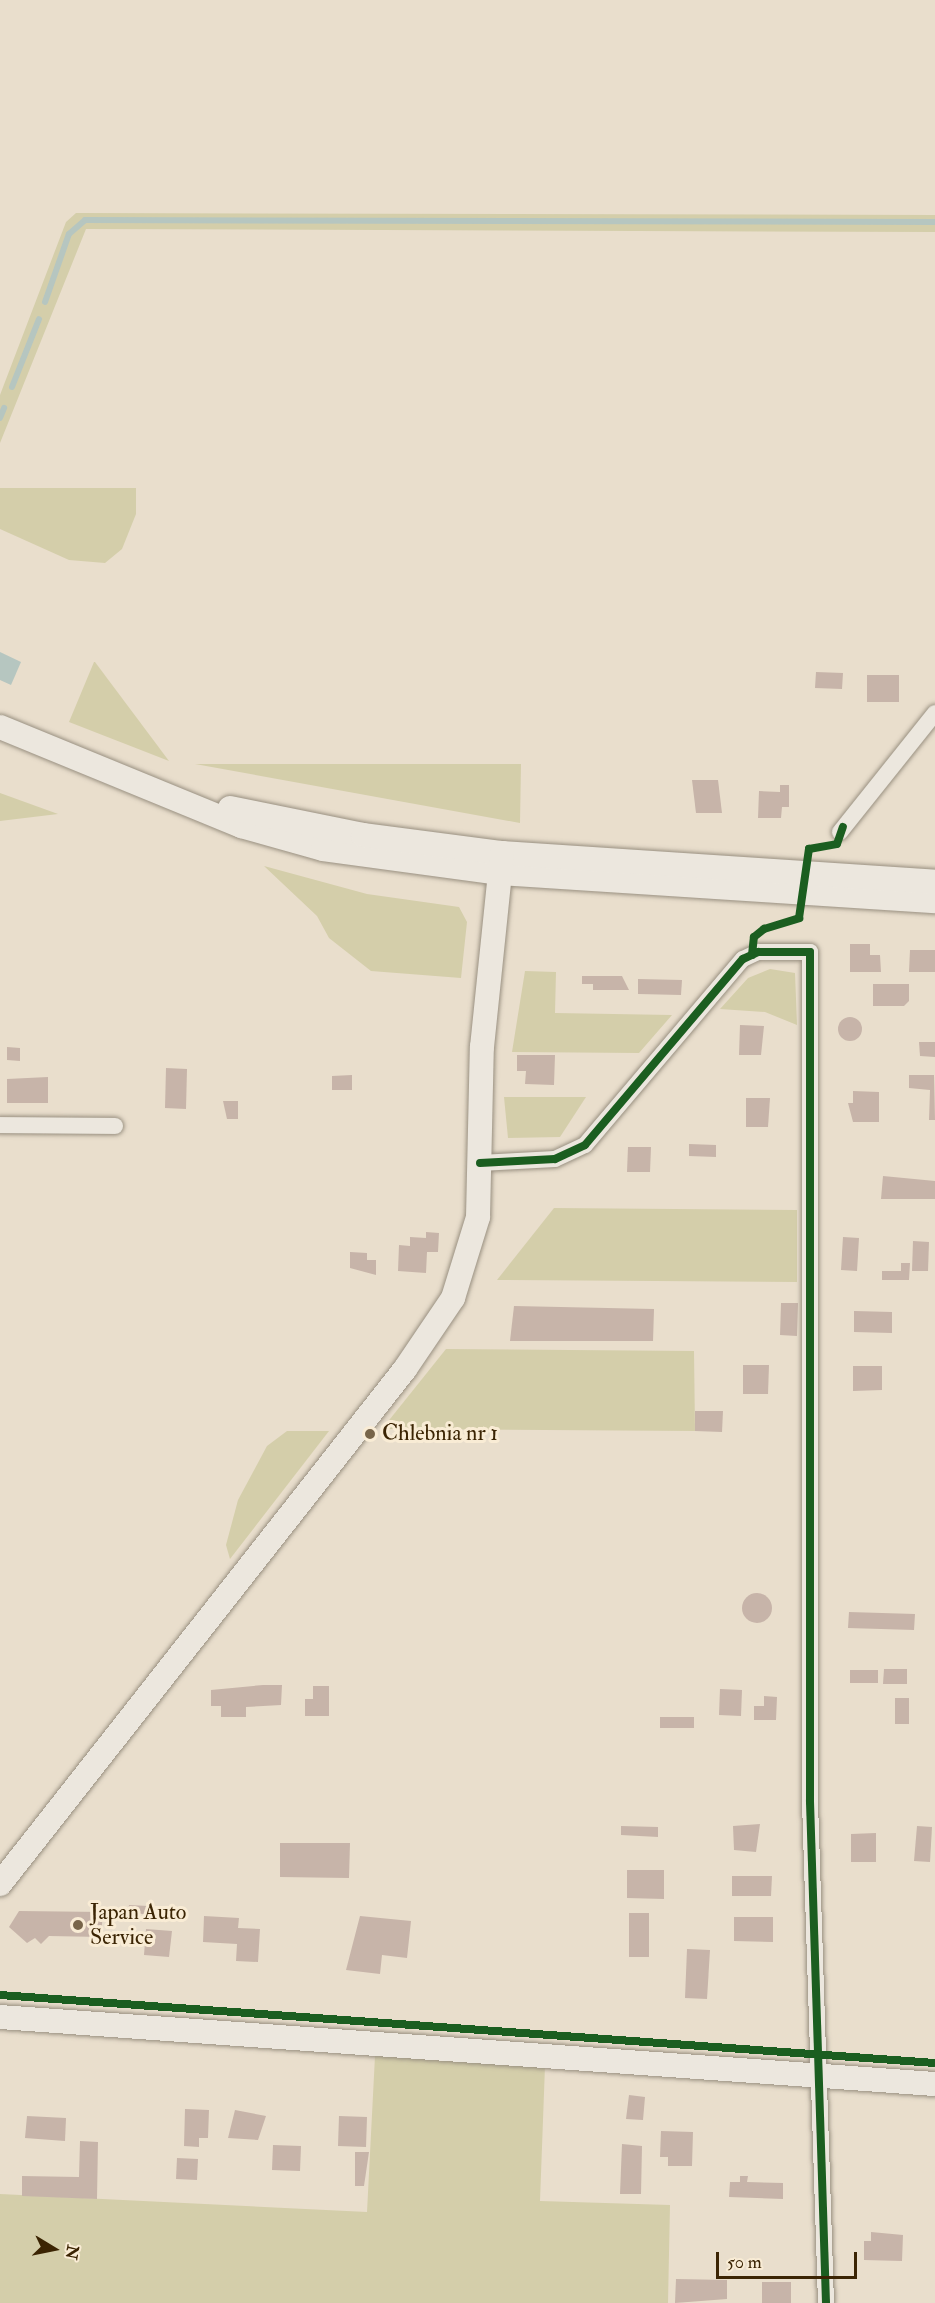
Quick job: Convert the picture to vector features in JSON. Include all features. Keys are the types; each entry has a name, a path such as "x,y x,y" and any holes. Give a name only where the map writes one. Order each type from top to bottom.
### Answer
{"street":[{"path":"840,832 935,713"},
{"path":"0,727 241,826 323,849 935,901"},
{"path":"501,863 935,882"},
{"path":"0,1884 437,1326 472,1243 480,1163 482,1047 501,863"},
{"path":"480,1163 547,1160 585,1145 743,959 758,952 810,952 810,1790 822,2076 826,2303"},
{"path":"0,1125 115,1126"},
{"path":"0,2017 935,2084"}],"shaded area":[{"path":"76,213 935,215 935,232 86,229 0,443 0,395 66,222"},
{"path":"0,488 136,488 136,514 122,549 105,563 69,560 0,529"},
{"path":"0,652 21,662 11,685 0,680"},
{"path":"95,662 169,761 69,722"},
{"path":"195,764 521,764 520,823"},
{"path":"0,793 58,814 0,821"},
{"path":"264,866 367,894 459,907 467,922 461,978 371,971 329,938 317,916"},
{"path":"770,969 795,973 797,1025 765,1012 720,1009 748,978"},
{"path":"525,971 556,972 555,1013 672,1015 639,1053 512,1052"},
{"path":"504,1097 586,1097 560,1137 508,1138"},
{"path":"554,1208 797,1210 797,1282 497,1280"},
{"path":"446,1349 694,1351 695,1431 382,1429"},
{"path":"287,1431 329,1431 230,1559 226,1545 238,1500 267,1446"},
{"path":"375,2056 545,2066 540,2201 670,2205 668,2303 0,2303 0,2194 367,2212"}],"building":[{"path":"816,672 843,673 842,689 815,688"},
{"path":"867,675 899,675 899,702 867,702"},
{"path":"692,780 718,780 722,813 696,813"},
{"path":"780,785 789,785 789,807 782,807 781,818 758,818 759,791 780,792"},
{"path":"850,944 870,944 870,955 880,955 881,972 850,972"},
{"path":"910,950 935,950 935,972 909,972"},
{"path":"582,976 622,976 629,990 593,990 593,984 582,984"},
{"path":"638,979 682,980 681,995 638,994"},
{"path":"873,984 909,984 909,1001 904,1006 873,1006"},
{"path":"850,1017 855,1018 861,1024 861,1034 855,1040 850,1041 845,1040 839,1034 838,1029 839,1024 845,1018"},
{"path":"740,1025 764,1026 761,1055 739,1055"},
{"path":"919,1042 935,1042 935,1057 920,1056"},
{"path":"7,1047 20,1048 20,1061 7,1060"},
{"path":"517,1055 555,1055 554,1085 525,1084 526,1071 517,1071"},
{"path":"166,1068 187,1069 186,1109 165,1108"},
{"path":"352,1075 352,1090 332,1090 332,1076"},
{"path":"909,1075 934,1075 935,1120 929,1120 930,1090 909,1088"},
{"path":"48,1077 48,1103 7,1103 7,1079"},
{"path":"853,1091 879,1092 879,1122 853,1122 848,1103 853,1103"},
{"path":"746,1098 770,1098 768,1127 746,1127"},
{"path":"223,1101 238,1101 238,1119 227,1119"},
{"path":"689,1144 716,1145 716,1157 689,1156"},
{"path":"628,1147 651,1147 650,1172 627,1172"},
{"path":"883,1176 935,1181 935,1199 881,1199"},
{"path":"426,1232 439,1233 438,1252 427,1252 426,1273 398,1271 399,1245 410,1246 410,1237 426,1238"},
{"path":"843,1237 859,1238 857,1271 841,1270"},
{"path":"913,1241 929,1242 928,1271 912,1271"},
{"path":"350,1252 367,1253 367,1260 376,1260 376,1275 350,1268"},
{"path":"901,1263 910,1263 909,1280 882,1280 882,1271 901,1271"},
{"path":"781,1303 798,1303 797,1336 780,1335"},
{"path":"514,1306 654,1309 653,1341 510,1341"},
{"path":"854,1311 892,1312 892,1333 854,1332"},
{"path":"743,1365 769,1365 768,1394 743,1394"},
{"path":"853,1366 882,1366 882,1390 853,1391"},
{"path":"695,1411 723,1411 722,1432 695,1431"},
{"path":"757,1593 767,1598 772,1608 767,1618 757,1623 747,1618 742,1608 747,1598"},
{"path":"849,1612 915,1614 914,1630 848,1628"},
{"path":"884,1669 907,1669 907,1684 883,1684"},
{"path":"850,1670 878,1670 878,1683 850,1683"},
{"path":"282,1685 281,1705 246,1707 246,1717 221,1717 221,1706 211,1706 211,1690"},
{"path":"313,1686 329,1686 329,1716 305,1716 305,1699 313,1699"},
{"path":"720,1689 742,1690 741,1716 719,1715"},
{"path":"764,1696 777,1697 776,1720 754,1720 754,1706 764,1706"},
{"path":"895,1698 909,1698 909,1724 895,1724"},
{"path":"660,1717 694,1717 694,1728 660,1728"},
{"path":"760,1824 756,1852 734,1850 733,1826"},
{"path":"621,1826 658,1827 658,1837 621,1835"},
{"path":"917,1826 932,1827 930,1862 914,1861"},
{"path":"876,1833 876,1862 851,1862 851,1834"},
{"path":"280,1843 350,1843 349,1878 280,1877"},
{"path":"627,1870 664,1870 664,1899 627,1898"},
{"path":"732,1876 772,1876 771,1896 732,1896"},
{"path":"129,1905 167,1907 166,1919 128,1911"},
{"path":"19,1911 103,1912 101,1937 49,1936 41,1944 35,1938 27,1943 9,1927"},
{"path":"629,1913 649,1913 649,1957 629,1957"},
{"path":"204,1916 239,1918 238,1928 260,1929 258,1962 236,1961 237,1944 203,1942"},
{"path":"360,1916 411,1921 407,1958 382,1955 380,1974 346,1970"},
{"path":"734,1917 773,1917 773,1942 734,1941"},
{"path":"146,1929 172,1931 169,1957 144,1955"},
{"path":"687,1949 710,1950 707,1999 685,1998"},
{"path":"629,2095 645,2097 643,2120 626,2119"},
{"path":"185,2109 209,2110 208,2138 199,2138 199,2147 184,2146"},
{"path":"235,2110 266,2116 258,2140 228,2138"},
{"path":"27,2116 66,2118 65,2141 25,2138"},
{"path":"339,2116 367,2117 366,2147 338,2146"},
{"path":"661,2131 693,2132 692,2166 668,2166 668,2157 660,2157"},
{"path":"80,2141 98,2142 97,2199 22,2196 22,2176 79,2177"},
{"path":"622,2144 642,2146 641,2194 620,2194"},
{"path":"273,2145 301,2146 300,2171 272,2170"},
{"path":"355,2152 369,2152 364,2186 355,2186"},
{"path":"177,2158 198,2159 197,2180 176,2179"},
{"path":"740,2176 748,2176 747,2182 783,2183 783,2199 729,2197 730,2182 740,2182"},
{"path":"871,2232 903,2235 902,2261 864,2260 864,2241 871,2241"},
{"path":"676,2279 727,2280 727,2299 675,2303"},
{"path":"762,2282 791,2282 791,2303 762,2303"}],"waterway":[{"path":"45,302 69,234 85,220 935,222"},
{"path":"12,387 39,319"},
{"path":"0,418 4,408"}],"cycle path":[{"path":"752,955 754,937 764,929 799,918 809,849 837,844 843,827"},
{"path":"480,1163 555,1159 585,1145 743,959 758,952 810,952 810,1802 826,2303"},
{"path":"0,1995 935,2063"}],"place":[{"name":"Chlebnia nr 1","path":"370,1434"},
{"name":"Japan Auto Service","path":"78,1925"}]}
